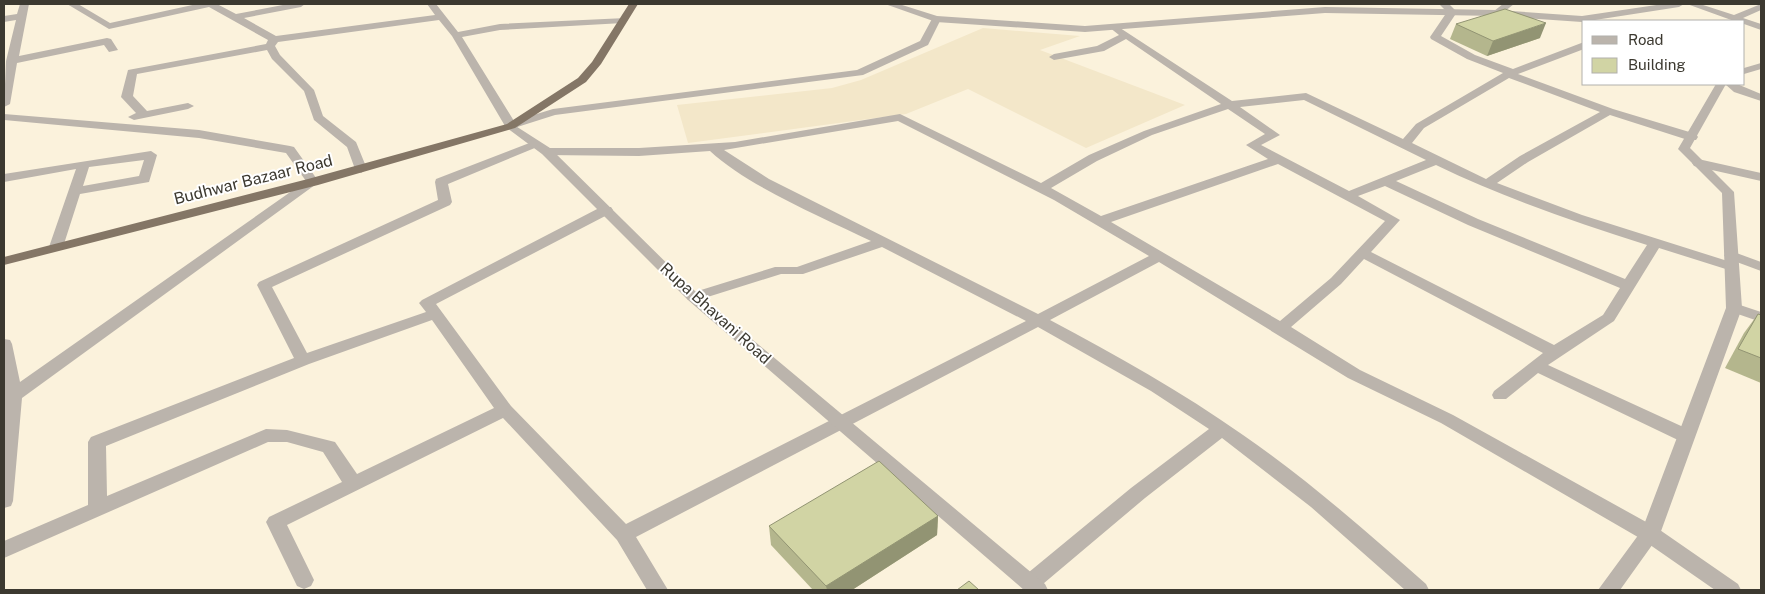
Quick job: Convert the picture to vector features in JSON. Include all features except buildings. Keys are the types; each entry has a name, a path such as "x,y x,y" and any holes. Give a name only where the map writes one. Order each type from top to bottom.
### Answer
{"highway":[{"name":"Budhwar Bazaar Road","path":"4,261 313,182 511,126 582,80 596,64 633,4"}],"street":[{"path":"4,104 6,75 24,4"},
{"path":"72,4 109,26 210,4 236,17 272,42 276,58 286,65 309,90 318,118 352,145 360,169"},
{"path":"236,17 301,4"},
{"name":"Rupa Bhavani Road","path":"431,4 456,35 511,126 541,148 693,297 1034,586"},
{"path":"890,4 936,19 1084,29 1325,10 1497,13 1584,20 1679,4"},
{"path":"1444,4 1452,12"},
{"path":"1497,13 1509,4"},
{"path":"1691,4 1742,20"},
{"path":"1736,18 1761,7"},
{"path":"1452,12 1435,37 1471,56 1511,74 1609,111 1692,137"},
{"path":"4,19 22,16"},
{"path":"144,115 127,97 132,72 272,42 442,17"},
{"path":"511,126 553,112 859,73 924,43 936,19"},
{"path":"456,35 500,27 623,20"},
{"path":"1745,21 1761,26"},
{"path":"1114,27 1274,135 1252,145 1394,220 1336,281 1281,328"},
{"path":"1054,57 1100,49 1126,35"},
{"path":"4,41 16,39"},
{"path":"11,61 107,41 112,50"},
{"path":"1404,145 1420,126 1511,74 1582,46"},
{"path":"1745,72 1761,66"},
{"path":"1608,590 1650,534 1734,308 1728,192 1684,149 1720,85"},
{"path":"1731,85 1738,90 1761,98"},
{"path":"1040,188 1093,158 1148,132 1230,105 1306,96 1487,184 1577,218 1655,243 1761,267"},
{"path":"104,124 188,106"},
{"path":"1487,184 1524,159 1609,111"},
{"path":"4,117 104,124 199,134 290,150 313,182 14,395"},
{"path":"303,360 264,285 445,202 441,182 541,148 639,152 735,146 900,117 1040,188 1100,221 1281,328 1354,374 1447,419 1650,534 1731,590"},
{"path":"713,147 726,159 764,182 1039,319 1221,429 1312,496 1419,590"},
{"path":"4,178 151,155 146,179 75,191"},
{"path":"1100,221 1279,159"},
{"path":"1348,196 1436,160"},
{"path":"1698,163 1761,177"},
{"path":"56,247 84,164"},
{"path":"1385,181 1473,222 1628,286"},
{"path":"606,210 427,303 505,410 624,534 658,590"},
{"path":"693,297 780,270 798,272 882,242"},
{"path":"1500,395 1554,352 1609,318 1655,243"},
{"path":"1363,253 1554,352"},
{"path":"624,534 843,423 1159,256"},
{"path":"1734,308 1761,317"},
{"path":"98,508 97,442 303,360 434,314"},
{"path":"4,344 14,395 8,417 4,501"},
{"path":"1536,366 1686,436"},
{"path":"304,580 276,522 505,410"},
{"path":"1034,586 1138,493 1221,429"},
{"path":"4,550 266,436 286,436 330,447 352,484"}],"shaded area":[{"path":"983,28 1080,36 1040,50 1185,105 1086,148 968,89 906,114 688,143 677,105 832,88 861,80"}]}
